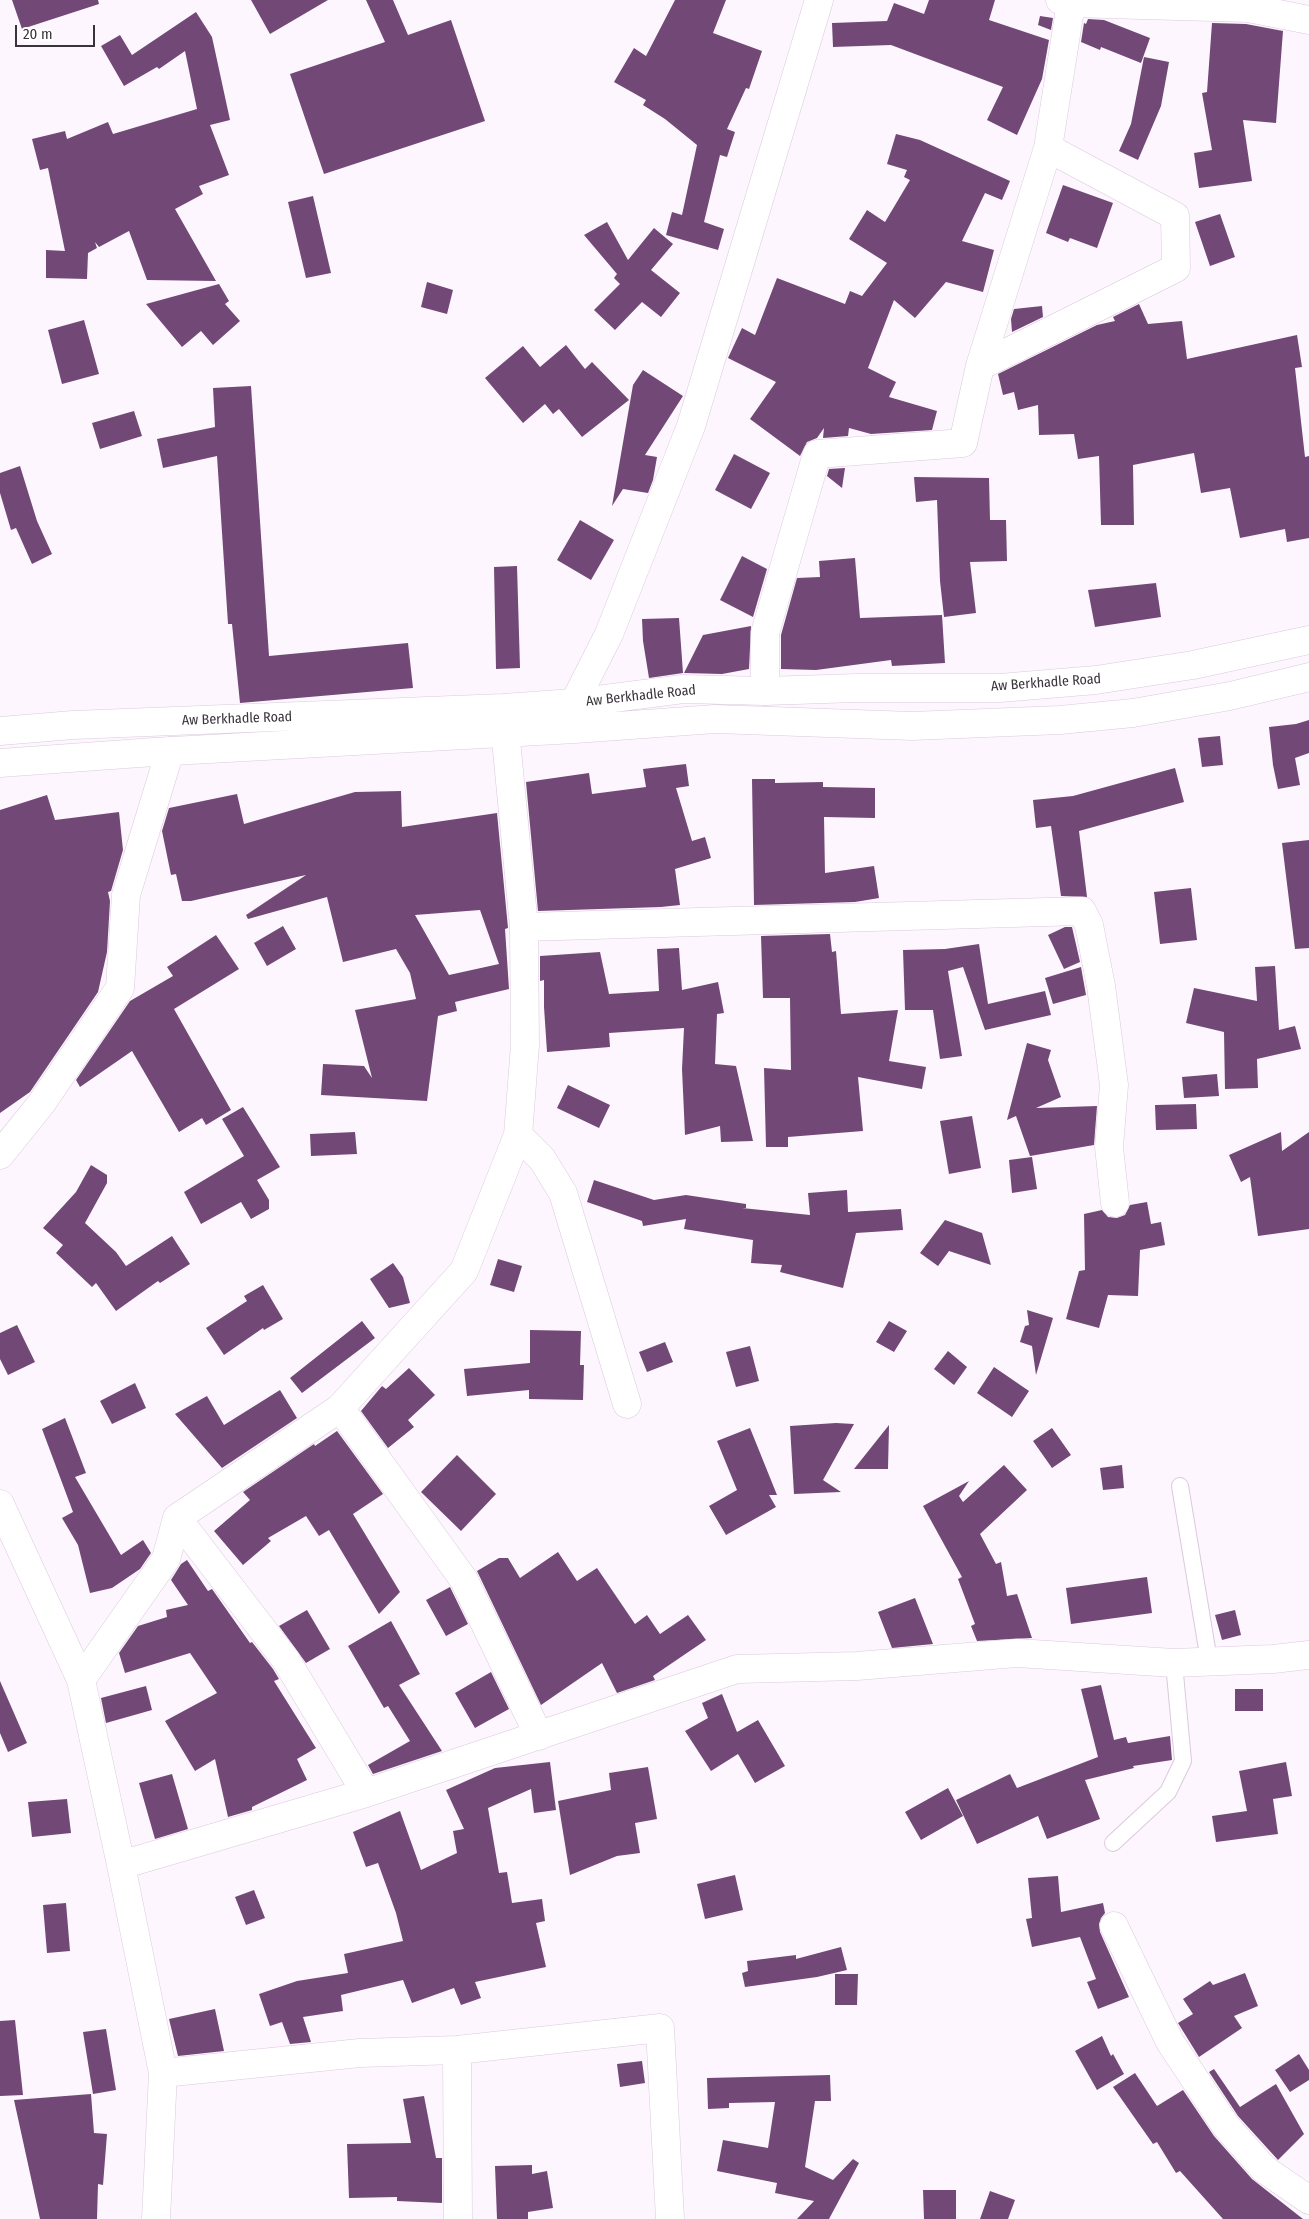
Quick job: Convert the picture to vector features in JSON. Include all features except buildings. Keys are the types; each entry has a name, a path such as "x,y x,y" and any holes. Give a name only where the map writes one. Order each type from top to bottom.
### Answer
{"street":[{"path":"574,716 609,634 691,426 819,0"},
{"path":"765,691 765,634 818,454 963,443 980,366 1048,148 1066,1 1248,8 1309,20"},
{"path":"980,366 1176,268 1175,216 1048,148"},
{"name":"Aw Berkhadle Road","path":"574,716 683,689 765,691 856,688 1000,688 1096,680 1193,665 1309,640"},
{"name":"Aw Berkhadle Road","path":"0,763 170,751 504,720 574,716 715,718 912,726 1060,720 1142,711 1230,696 1309,677"},
{"path":"81,1680 166,1559 177,1518 340,1408 464,1271 518,1135 525,1045 524,927 504,720"},
{"name":"Aw Berkhadle Road","path":"0,731 73,725 504,720"},
{"path":"0,1155 41,1104 120,988 126,894 170,751"},
{"path":"524,927 1082,911 1089,925 1101,986 1114,1085 1110,1147 1114,1203"},
{"path":"518,1135 542,1159 563,1193 627,1404"},
{"path":"340,1408 464,1580 539,1736"},
{"path":"0,1504 81,1680 163,2073 156,2219"},
{"path":"177,1518 286,1660 366,1793"},
{"path":"121,1865 366,1793 737,1670 857,1666 1017,1653 1174,1663 1273,1659 1309,1655"},
{"path":"1114,1926 1170,2042 1226,2126 1264,2169 1309,2200"},
{"path":"163,2073 360,2053 457,2050 660,2028 670,2219"},
{"path":"457,2050 458,2219"}],"lane":[{"path":"1180,1486 1209,1662"},
{"path":"1114,1843 1168,1792 1183,1761 1174,1663"}]}
